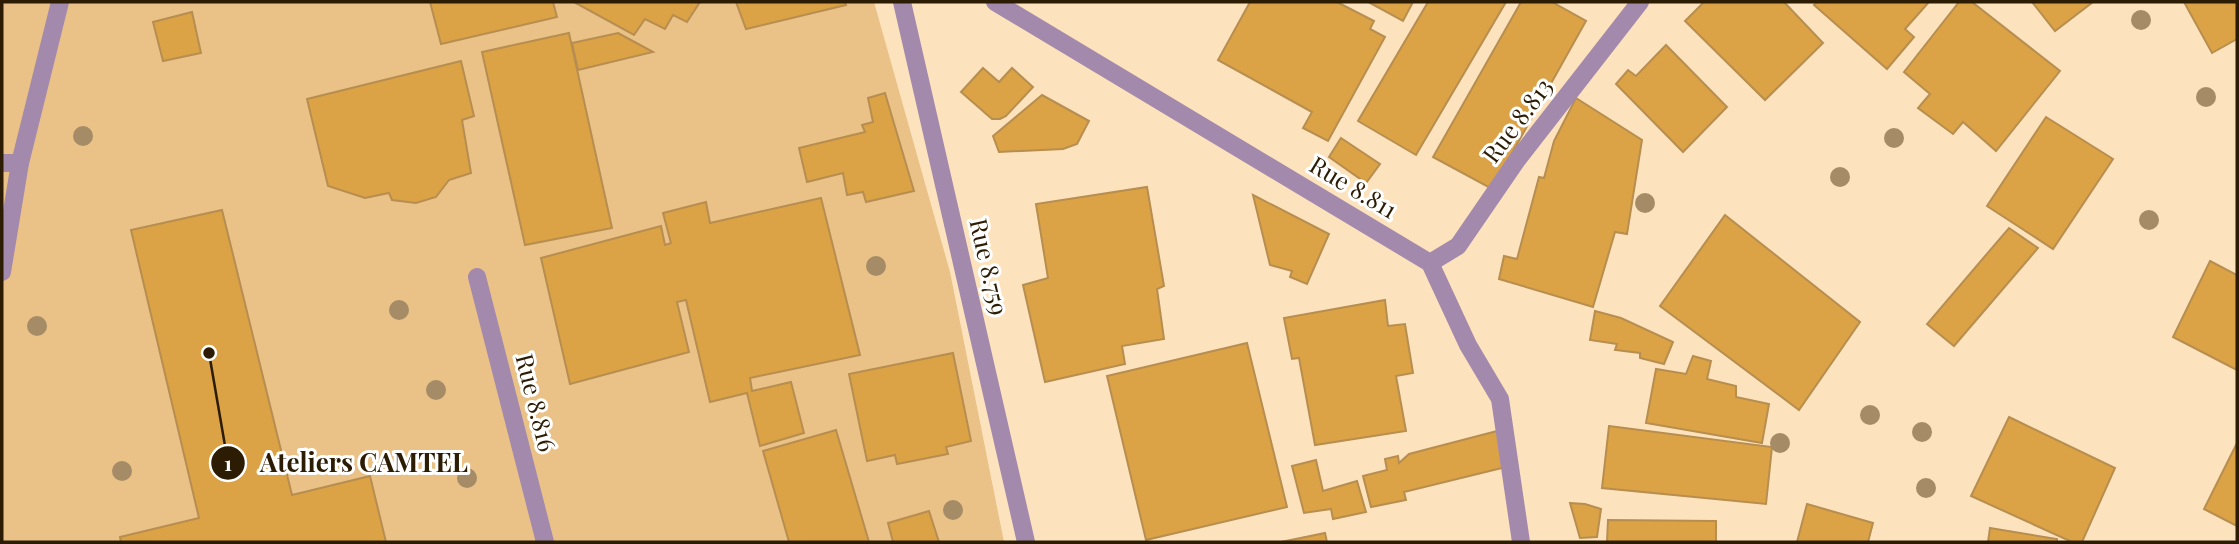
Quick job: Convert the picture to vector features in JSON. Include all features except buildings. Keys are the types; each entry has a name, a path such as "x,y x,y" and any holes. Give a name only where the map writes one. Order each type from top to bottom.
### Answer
{"street":[{"path":"2,272 11,163 60,2"},
{"name":"Rue 8.759","path":"902,2 1026,542"},
{"name":"Rue 8.811","path":"995,2 1430,263"},
{"name":"Rue 8.813","path":"1430,263 1458,246 1517,160 1640,2"},
{"path":"1430,263 1468,345 1500,399 1521,542"},
{"name":"Rue 8.816","path":"477,277 545,542"}],"shaded area":[{"path":"2,2 874,2 950,272 1004,542 2,542"}],"place":[{"name":"Ateliers CAMTEL","path":"209,353"}]}
